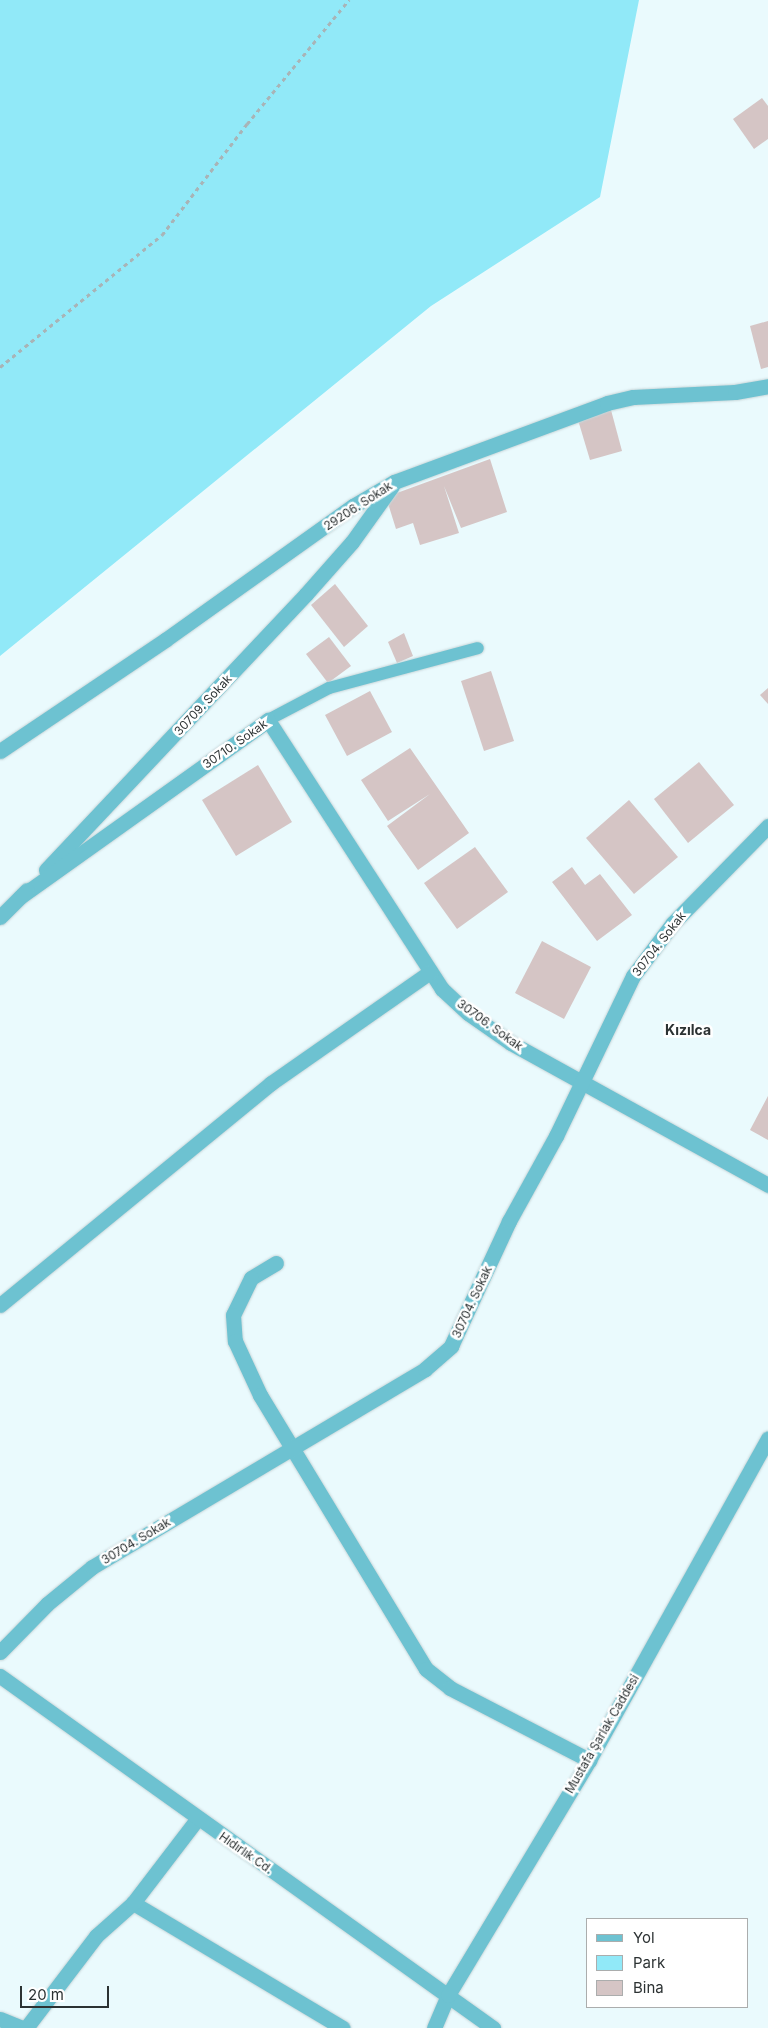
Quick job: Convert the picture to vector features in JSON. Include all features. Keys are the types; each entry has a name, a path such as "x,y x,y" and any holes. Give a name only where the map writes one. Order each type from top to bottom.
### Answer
{"street":[{"name":"29206. Sokak","path":"0,751 166,640 353,506 394,482 607,403 633,397 735,392 768,386"},
{"name":"30709. Sokak","path":"0,917 306,594 352,542 394,482"},
{"name":"30710. Sokak","path":"20,897 268,720"},
{"name":"30706. Sokak","path":"268,720 430,972 468,1013 511,1043 768,1185"},
{"name":"30704. Sokak","path":"0,1652 47,1604 92,1567 425,1369 451,1346 510,1221 582,1083 633,976 673,923 768,826"},
{"path":"0,1305 271,1083 430,972"},
{"path":"276,1264 251,1278 234,1315 234,1341 260,1395 426,1669 450,1688 589,1760"},
{"name":"Mustafa Şarlak Caddesi","path":"434,2028 448,1995 589,1760 768,1439"},
{"name":"Hıdırlık Cd.","path":"0,1676 493,2028"},
{"path":"26,2028 96,1936 133,1902 198,1818"},
{"path":"133,1902 343,2028"},
{"path":"0,2019 22,2028"}],"lane":[{"name":"30710. Sokak","path":"268,720 329,688 478,648"}],"path":[{"path":"0,367 162,235 247,124 349,0"}],"green space":[{"path":"0,0 639,0 600,197 431,306 0,656"}],"building":[{"path":"762,98 768,106 768,139 754,149 733,119"},
{"path":"768,321 768,367 761,369 750,326"},
{"path":"611,410 622,451 590,460 578,420"},
{"path":"490,459 507,512 461,528 444,486 459,533 420,545 413,523 396,529 386,497"},
{"path":"335,584 368,626 344,647 311,605"},
{"path":"404,633 413,656 397,663 388,642"},
{"path":"329,637 351,666 328,683 306,654"},
{"path":"491,671 514,741 484,751 461,681"},
{"path":"768,688 768,704 760,695"},
{"path":"370,691 392,732 347,756 325,715"},
{"path":"410,748 469,833 418,870 387,826 430,794 388,821 361,780"},
{"path":"699,762 734,805 688,843 654,799"},
{"path":"258,765 292,822 236,856 202,800"},
{"path":"629,800 678,857 634,894 586,838"},
{"path":"475,847 508,892 457,929 424,883"},
{"path":"572,867 585,885 600,874 632,915 597,941 552,882"},
{"path":"542,941 591,967 564,1019 515,993"},
{"path":"768,1096 768,1140 750,1130"}],"district":[{"name":"Kızılca","path":"688,1030"}]}
